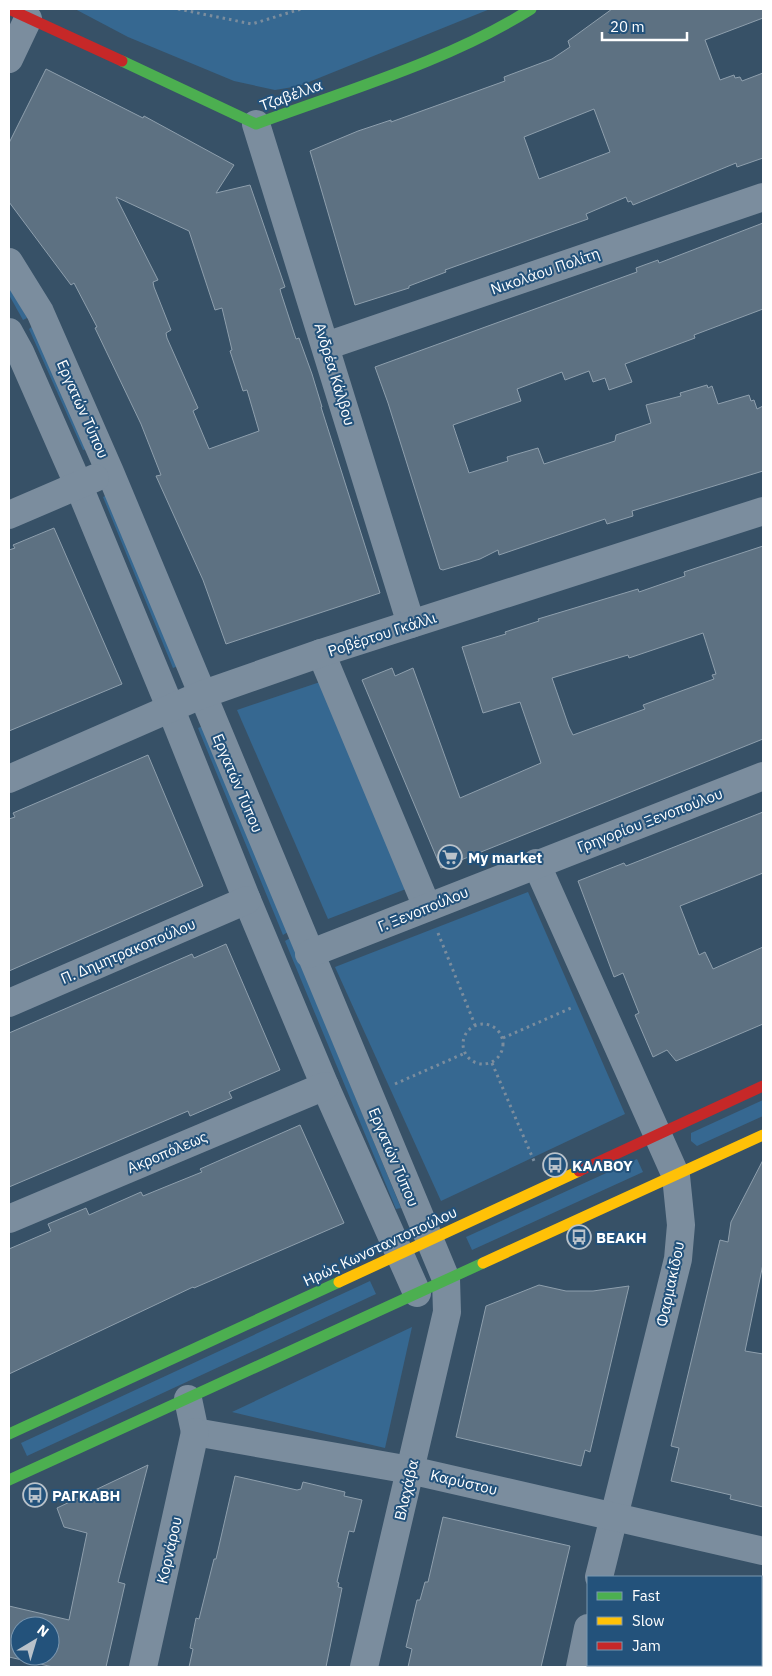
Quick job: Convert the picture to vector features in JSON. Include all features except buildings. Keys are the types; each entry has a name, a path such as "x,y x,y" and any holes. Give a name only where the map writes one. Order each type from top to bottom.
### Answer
{"street":[{"name":"Τζαβέλλα","path":"18,14 256,124 407,69 506,25 531,9"},
{"path":"9,59 18,14"},
{"name":"Ανδρέα Κάλβου","path":"256,124 411,624"},
{"name":"Νικολάου Πολίτη","path":"326,346 763,197"},
{"name":"Εργατών Τύπου","path":"9,262 40,312 110,472 201,695 446,1280 447,1312"},
{"path":"9,332 20,352 78,484 170,707 246,900 325,1086 417,1293"},
{"path":"9,514 110,472"},
{"name":"Ροβέρτου Γκάλλι","path":"9,779 201,695 322,653 763,511"},
{"path":"322,653 427,907"},
{"name":"Γρηγορίου Ξενοπούλου","path":"536,863 763,776"},
{"name":"Γ. Ξενοπούλου","path":"310,954 536,863"},
{"name":"Φαρμακίδου","path":"536,863 656,1136 676,1176 681,1224 678,1259 599,1576"},
{"name":"Π. Δημητρακοπούλου","path":"9,1003 246,900"},
{"name":"Ακροπόλεως","path":"9,1219 325,1086"},
{"name":"Ηρώς Κωνσταντοπούλου","path":"9,1434 763,1086"},
{"path":"9,1480 188,1400 763,1135"},
{"name":"Βλαχάβα","path":"364,1667 447,1312"},
{"path":"188,1400 196,1432"},
{"name":"Καρύστου","path":"196,1432 410,1470 763,1551"},
{"name":"Κορνάρου","path":"143,1667 196,1432"},
{"path":"580,1667 587,1633"}],"path":[{"path":"178,9 252,24 301,9"},
{"path":"427,907 475,1025"},
{"path":"502,1038 595,997"},
{"path":"475,1025 493,1026 502,1038 503,1050 499,1058 492,1063 482,1065 474,1063 465,1053 463,1039 475,1025"},
{"path":"368,1096 465,1053"},
{"path":"492,1063 545,1187"}],"shaded area":[{"path":"75,9 490,9 299,86 275,90 234,81 128,37"},
{"path":"9,284 27,318 23,320 9,295"},
{"path":"33,326 88,449 83,450 29,329"},
{"path":"107,495 178,666 173,668 103,497"},
{"path":"320,682 406,889 328,919 237,710"},
{"path":"203,726 288,932 283,935 198,728"},
{"path":"528,892 625,1114 441,1201 335,967"},
{"path":"290,938 401,1208 396,1209 285,941"},
{"path":"763,1100 763,1116 697,1146 691,1141 691,1133"},
{"path":"637,1159 643,1172 472,1250 466,1237"},
{"path":"370,1281 376,1294 27,1456 21,1443"},
{"path":"412,1327 385,1448 232,1412"}],"traffic: fast":[{"path":"122,61 256,124 361,87 432,59 467,44 531,9"},
{"path":"9,1480 483,1263"},
{"path":"9,1434 339,1282"}],"traffic: slow":[{"path":"483,1263 763,1135"},
{"path":"339,1282 579,1171"}],"traffic: jam":[{"path":"9,9 122,61"},
{"path":"579,1171 763,1086"}],"place":[{"name":"My market","path":"450,857"},
{"name":"ΚΑΛΒΟΥ","path":"555,1165"},
{"name":"ΒΕΑΚΗ","path":"579,1237"},
{"name":"ΡΑΓΚΑΒΗ","path":"35,1495"}]}
